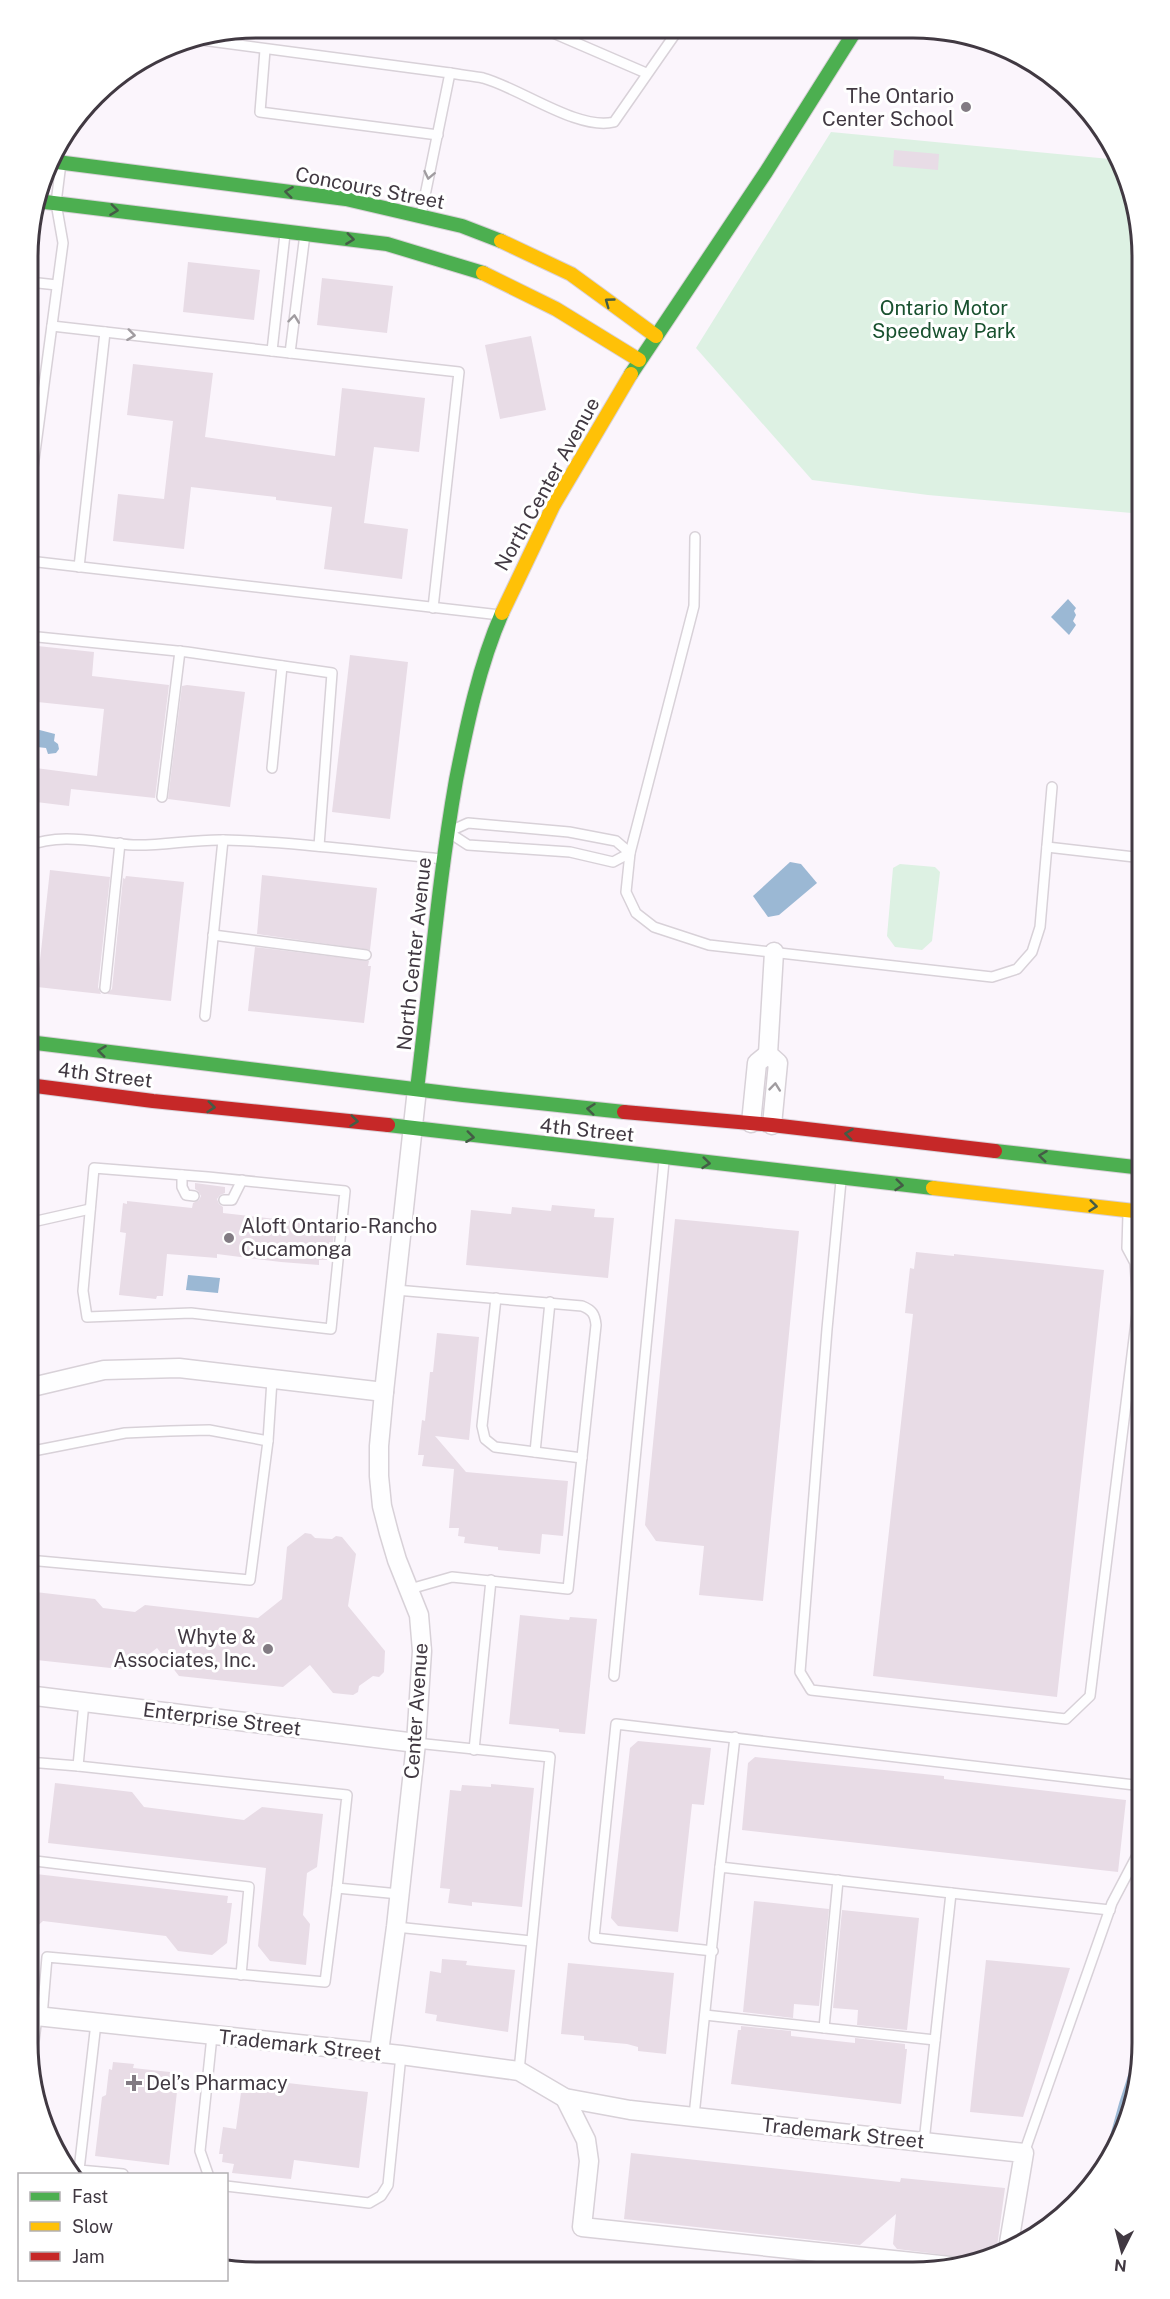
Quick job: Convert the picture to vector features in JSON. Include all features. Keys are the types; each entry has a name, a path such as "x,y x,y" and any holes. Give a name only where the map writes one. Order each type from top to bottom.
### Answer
{"street":[{"name":"North Center Avenue","path":"417,1089 443,859 465,731 500,615 540,529 639,360 780,151 851,38"},
{"name":"Concours Street","path":"59,162 346,199 462,226 504,242 571,274 656,336"},
{"path":"45,202 387,244 457,263 507,284 639,360"},
{"path":"751,1123 757,1063 768,1054 774,952"},
{"name":"4th Street","path":"38,1043 417,1089 649,1115 772,1125 1132,1167"},
{"path":"768,1054 778,1063 772,1125"},
{"name":"4th Street","path":"38,1086 1132,1211"},
{"name":"Center Avenue","path":"379,2052 396,1927 416,1743 423,1651 419,1615 397,1560 382,1506 379,1446 417,1089"},
{"path":"38,1386 104,1370 179,1368 384,1392"},
{"name":"Enterprise Street","path":"38,1696 416,1743"},
{"name":"Trademark Street","path":"38,2016 379,2052 519,2071 565,2098 630,2110 1023,2153"},
{"path":"565,2098 586,2140 590,2161 582,2227 912,2262"},
{"path":"1010,2239 1023,2153"}],"lane":[{"path":"565,38 646,73"},
{"path":"214,42 483,78 582,120 605,124 614,122 672,38"},
{"path":"265,50 260,112 438,135"},
{"path":"421,215 450,74"},
{"path":"38,411 63,243 56,203 55,170"},
{"path":"272,351 285,231"},
{"path":"290,353 305,234"},
{"path":"38,283 57,285"},
{"path":"52,326 459,372 433,608"},
{"path":"79,567 105,332"},
{"path":"695,537 694,606 630,854 626,892 636,913 654,927 709,945 992,977 1017,969 1032,952 1040,927 1052,787"},
{"path":"38,562 500,615"},
{"path":"38,637 180,651 332,673 318,846"},
{"path":"162,797 180,651"},
{"path":"272,768 282,666"},
{"path":"448,832 468,823 559,831 616,841 630,854"},
{"path":"557,851 559,831"},
{"path":"448,832 468,845 570,852 613,862 630,854"},
{"path":"38,843 72,839 134,845 223,840 318,846 443,859"},
{"path":"205,1016 223,840"},
{"path":"105,988 120,843"},
{"path":"1047,847 1132,857"},
{"path":"213,935 366,956"},
{"path":"614,1676 664,1158"},
{"path":"94,1168 242,1180 345,1191 331,1329 191,1313 87,1317 83,1291 94,1168"},
{"path":"182,1175 186,1195 194,1196"},
{"path":"842,1178 827,1329 800,1672 811,1690 1066,1719 1090,1695 1132,1355"},
{"path":"224,1200 232,1200 242,1180"},
{"path":"38,1221 90,1209"},
{"path":"1132,1227 1127,1248 1132,1257"},
{"path":"396,1290 582,1306 589,1309 595,1316 596,1325 568,1589 452,1577 410,1589"},
{"path":"496,1298 483,1426 485,1439 495,1447 582,1458"},
{"path":"535,1452 550,1302"},
{"path":"38,1561 250,1580 268,1441 272,1380"},
{"path":"38,1450 125,1433 146,1432 209,1430 268,1441"},
{"path":"474,1750 491,1580"},
{"path":"78,1766 84,1702"},
{"path":"713,1951 594,1938 616,1724 1132,1785"},
{"path":"694,2116 735,1737"},
{"path":"416,1743 550,1757 519,2071"},
{"path":"38,1763 347,1794 325,1982 47,1957 38,2001"},
{"path":"38,1861 249,1887 241,1975"},
{"path":"1023,2153 1110,1910 1132,1866"},
{"path":"720,1867 1110,1910"},
{"path":"824,2028 837,1880"},
{"path":"337,1888 399,1894"},
{"path":"924,2142 951,1893"},
{"path":"396,1927 531,1941"},
{"path":"705,2016 935,2040"},
{"path":"96,2023 79,2170 105,2173"},
{"path":"207,2173 200,2151 212,2036"},
{"path":"228,2186 369,2203 381,2196 387,2185 401,2055"}],"green space":[{"name":"Ontario Motor Speedway Park","path":"831,132 1109,159 1125,200 1132,242 1132,513 928,495 812,480 696,348"},
{"path":"900,864 935,867 940,872 932,941 922,950 895,947 887,936 893,868"}],"water":[{"path":"1068,599 1076,608 1073,621 1076,625 1069,635 1051,617"},
{"path":"38,730 55,734 54,741 58,744 59,749 56,753 48,754 46,748 38,747"},
{"path":"790,862 801,864 817,883 779,915 768,917 753,896"},
{"path":"188,1275 220,1278 218,1293 186,1290"}],"building":[{"path":"894,150 939,154 938,170 893,166"},
{"path":"188,262 260,270 254,320 183,312"},
{"path":"322,278 393,286 387,333 317,325"},
{"path":"531,336 546,410 500,419 485,345"},
{"path":"133,364 213,373 205,437 335,456 342,388 425,398 419,452 374,447 364,523 408,529 402,579 324,569 332,507 276,500 276,497 191,487 184,549 113,541 118,494 164,499 173,421 127,415"},
{"path":"38,646 94,652 92,676 169,685 155,798 71,789 69,806 38,802 38,768 97,776 104,709 38,702"},
{"path":"350,655 408,662 390,819 332,812"},
{"path":"182,686 245,692 230,807 168,799"},
{"path":"50,870 110,877 98,987 101,994 38,987"},
{"path":"262,875 377,888 370,950 257,934"},
{"path":"126,876 184,882 171,1001 107,994 112,989 123,878 125,879"},
{"path":"255,947 369,961 368,966 371,966 364,1023 248,1011"},
{"name":"Aloft Ontario-Rancho Cucamonga","path":"195,1183 225,1187 225,1193 217,1199 223,1207 223,1213 335,1226 333,1243 329,1242 327,1260 319,1260 319,1265 217,1254 217,1258 167,1254 163,1296 157,1296 156,1299 119,1295 126,1233 120,1232 123,1203 127,1204 127,1201 192,1208 193,1203 201,1196 195,1189"},
{"path":"552,1205 595,1209 594,1217 614,1218 608,1278 466,1265 471,1210 511,1214 512,1207 551,1211"},
{"path":"675,1219 799,1231 763,1601 699,1595 704,1546 656,1541 645,1525"},
{"path":"916,1252 1104,1270 1057,1697 873,1676 913,1314 905,1313 910,1268 914,1269"},
{"path":"437,1333 479,1337 469,1440 435,1436 466,1472 568,1481 563,1536 542,1534 540,1554 498,1550 498,1547 464,1543 465,1537 458,1536 459,1528 449,1528 454,1469 422,1466 424,1455 418,1455 422,1420 425,1421 430,1372 433,1372"},
{"path":"305,1533 315,1538 332,1539 336,1536 342,1537 356,1554 348,1606 385,1651 384,1672 379,1677 373,1676 359,1686 358,1692 353,1695 333,1693 310,1665 283,1687 179,1676 157,1648 129,1670 38,1660 38,1592 95,1599 103,1608 135,1612 145,1605 258,1618 282,1599 287,1547"},
{"path":"520,1615 569,1620 570,1617 597,1619 585,1734 509,1724"},
{"path":"638,1741 711,1748 704,1805 692,1804 678,1932 618,1926 611,1918 630,1748"},
{"path":"755,1757 944,1776 944,1779 1126,1800 1118,1872 742,1830 748,1763"},
{"path":"55,1783 132,1792 144,1807 244,1820 262,1807 323,1814 317,1867 307,1873 303,1915 310,1924 306,1965 270,1961 258,1946 266,1868 48,1843"},
{"path":"491,1784 534,1788 522,1907 472,1902 472,1906 448,1903 450,1889 440,1888 450,1790 461,1791 462,1785 491,1787"},
{"path":"38,1874 228,1896 227,1903 232,1903 227,1943 212,1955 178,1951 166,1936 43,1921 38,1925"},
{"path":"754,1901 829,1909 819,2006 794,2004 793,2018 743,2012"},
{"path":"842,1910 919,1918 907,2030 857,2025 858,2010 833,2008"},
{"path":"442,1959 467,1961 466,1965 515,1970 508,2032 436,2021 437,2015 425,2013 430,1971 441,1973"},
{"path":"986,1960 1070,1968 1023,2117 970,2112"},
{"path":"568,1963 674,1973 666,2054 638,2051 638,2047 627,2044 584,2040 584,2036 561,2034"},
{"path":"741,2026 791,2031 791,2036 855,2043 855,2038 905,2044 905,2049 907,2049 901,2104 731,2084 738,2030 741,2030"},
{"path":"113,2062 134,2064 133,2068 179,2073 169,2165 95,2156 102,2097 106,2095 109,2069 112,2070"},
{"path":"243,2078 368,2092 359,2168 294,2160 291,2179 232,2173 234,2164 222,2162 223,2154 219,2154 223,2127 236,2129"},
{"path":"631,2153 900,2182 901,2178 1005,2188 997,2245 958,2257 897,2249 893,2244 896,2214 860,2245 624,2219"}],"waterway":[{"path":"1114,2130 1129,2080"}],"traffic: fast":[{"path":"631,374 766,172 851,38"},
{"path":"59,162 346,199 462,226 501,241"},
{"path":"45,202 387,244 483,273"},
{"path":"417,1089 439,895 456,780 480,674 502,613"},
{"path":"38,1043 463,1095 624,1112"},
{"path":"388,1125 933,1188"},
{"path":"995,1151 1132,1167"}],"traffic: slow":[{"path":"501,241 571,274 656,336"},
{"path":"483,273 556,309 639,360"},
{"path":"502,613 553,506 631,374"},
{"path":"933,1188 1132,1211"}],"traffic: jam":[{"path":"38,1086 153,1101 388,1125"},
{"path":"624,1112 772,1125 995,1151"}],"place":[{"name":"The Ontario Center School","path":"966,107"},
{"name":"Aloft Ontario-Rancho Cucamonga","path":"229,1238"},
{"name":"Whyte & Associates, Inc.","path":"268,1649"},
{"name":"Del’s Pharmacy","path":"134,2083"}]}
